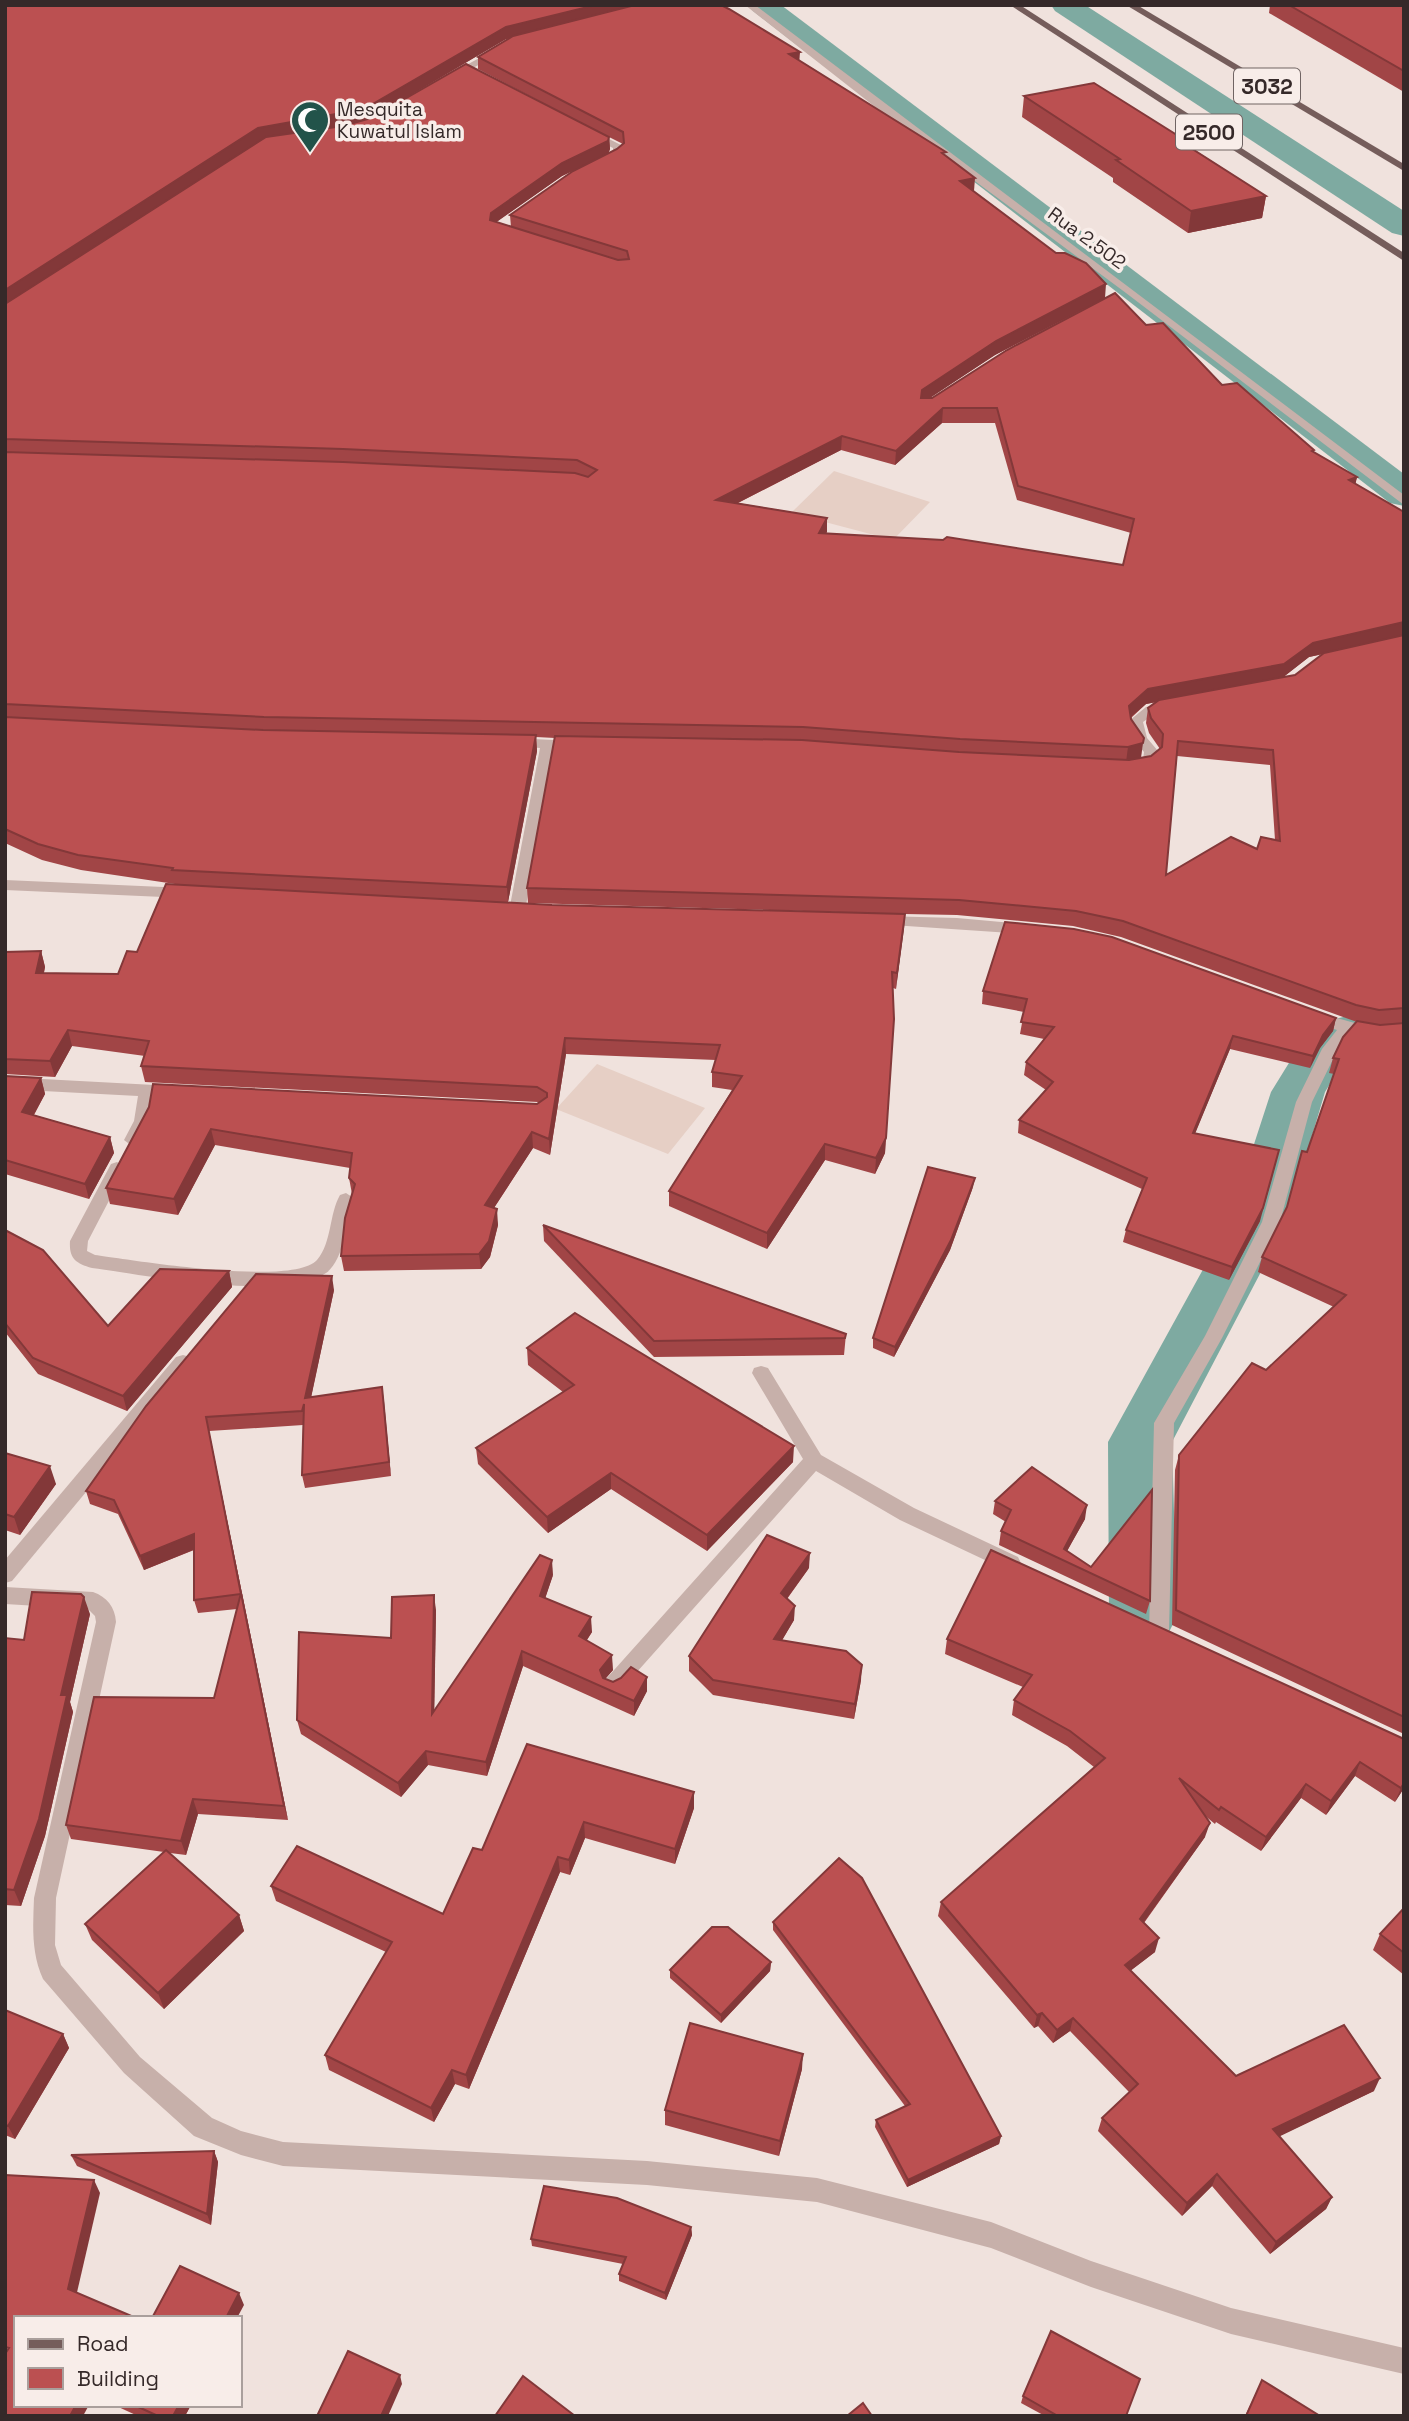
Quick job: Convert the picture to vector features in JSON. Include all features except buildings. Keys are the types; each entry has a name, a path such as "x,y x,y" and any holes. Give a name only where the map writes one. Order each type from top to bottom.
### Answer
{"main road":[{"name":"2500","path":"1014,5 1404,258"},
{"name":"3032","path":"1130,5 1404,168"}],"street":[{"name":"Rua 2.502","path":"749,5 892,116 1130,291 1404,501"},
{"path":"440,83 510,44"},
{"path":"466,69 477,74"},
{"path":"576,126 618,147 618,154 613,158 588,170"},
{"path":"1118,297 1130,291"},
{"path":"1113,769 1143,766 1150,762 1151,751 1140,739 1135,727 1136,721 1143,714 1187,703"},
{"path":"493,742 595,745"},
{"path":"516,911 548,743"},
{"path":"5,885 196,894"},
{"path":"860,920 957,923 1048,932"},
{"path":"1296,1010 1348,1028 1375,1033 1404,1030"},
{"path":"1134,1620 1168,1636 1164,1423 1213,1338 1271,1222 1304,1102 1330,1049 1348,1028"},
{"path":"5,1083 187,1093"},
{"path":"147,1091 142,1121 79,1241 78,1254 92,1261 253,1279 307,1275 319,1269 328,1259 345,1199"},
{"path":"236,1299 253,1279"},
{"path":"5,1575 195,1348"},
{"path":"761,1373 814,1460 907,1514 1033,1573"},
{"path":"613,1685 814,1460"},
{"path":"5,1595 93,1601 105,1612 106,1622 45,1898 44,1945 51,1971 132,2065 203,2127 241,2143 283,2154 647,2174 817,2190 991,2235 1091,2274 1231,2320 1404,2361"}],"shaded area":[{"path":"834,471 930,502 893,540 791,513"},
{"path":"597,1064 705,1108 668,1154 556,1109"}],"waterway":[{"path":"763,5 1404,494"},
{"path":"1065,5 1404,226"},
{"path":"1143,1616 1140,1442 1257,1224 1298,1092 1332,1037 1404,1021"}],"place":[{"name":"Mesquita Kuwatul Islam","path":"310,154"}]}
